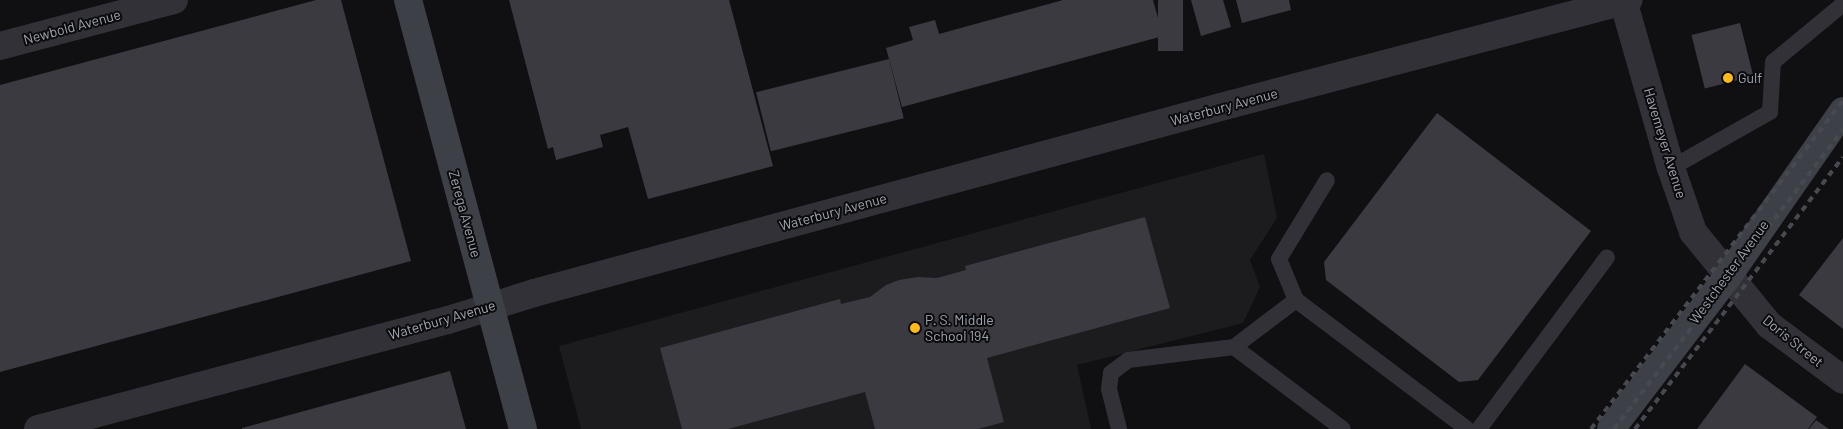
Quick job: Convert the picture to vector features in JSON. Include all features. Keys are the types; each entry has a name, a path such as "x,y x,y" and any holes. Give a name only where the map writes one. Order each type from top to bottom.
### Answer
{"main road":[{"name":"Zerega Avenue","path":"408,0 523,429"},
{"name":"Westchester Avenue","path":"1611,429 1728,276 1843,111"}],"street":[{"name":"Newbold Avenue","path":"0,46 174,0"},
{"name":"Waterbury Avenue","path":"38,429 1232,104 1625,1"},
{"name":"Havemeyer Avenue","path":"1625,1 1670,168 1693,232 1728,276"},
{"name":"Doris Street","path":"1728,276 1769,325 1843,380"}],"lane":[{"path":"1670,168 1770,112 1774,62 1843,4"},
{"path":"1327,180 1279,259 1296,300 1467,429"},
{"path":"1479,429 1607,257"},
{"path":"1119,429 1108,389 1111,373 1128,360 1234,347 1296,300"},
{"path":"1234,347 1343,429"}],"shaded area":[{"path":"1264,154 1277,218 1250,260 1260,287 1243,323 1077,365 1091,429 581,429 559,346"}],"building":[{"path":"316,0 341,0 411,261 0,372 0,85"},
{"path":"509,0 729,0 773,166 648,199 628,127 600,135 603,147 556,160 553,147 548,149"},
{"path":"1063,0 1153,0 1163,36 902,107 886,48 913,40 909,27 935,20 939,34"},
{"path":"1158,0 1183,0 1183,51 1158,51"},
{"path":"1191,0 1223,0 1231,27 1201,36"},
{"path":"1236,0 1289,0 1291,10 1242,23"},
{"path":"1740,23 1753,76 1705,88 1691,35"},
{"path":"889,59 904,118 771,151 756,92"},
{"path":"1437,113 1591,231 1478,380 1459,382 1326,280 1324,262"},
{"name":"P. S. Middle School 194","path":"1145,217 1170,308 987,358 1004,422 978,429 875,429 865,392 728,429 682,429 660,348 840,299 841,304 870,297 886,285 899,280 918,277 937,278 966,270 965,266"},
{"path":"1843,238 1843,329 1799,295"},
{"path":"1745,364 1817,417 1808,429 1697,429"},
{"path":"450,371 466,429 242,429 242,428"},
{"path":"1816,420 1829,429 1809,429"}],"railway":[{"path":"1591,429 1843,100"},
{"path":"1614,429 1843,129"},
{"path":"1635,429 1843,157"}],"place":[{"name":"Gulf","path":"1728,78"},
{"name":"P. S. Middle School 194","path":"915,328"}]}
